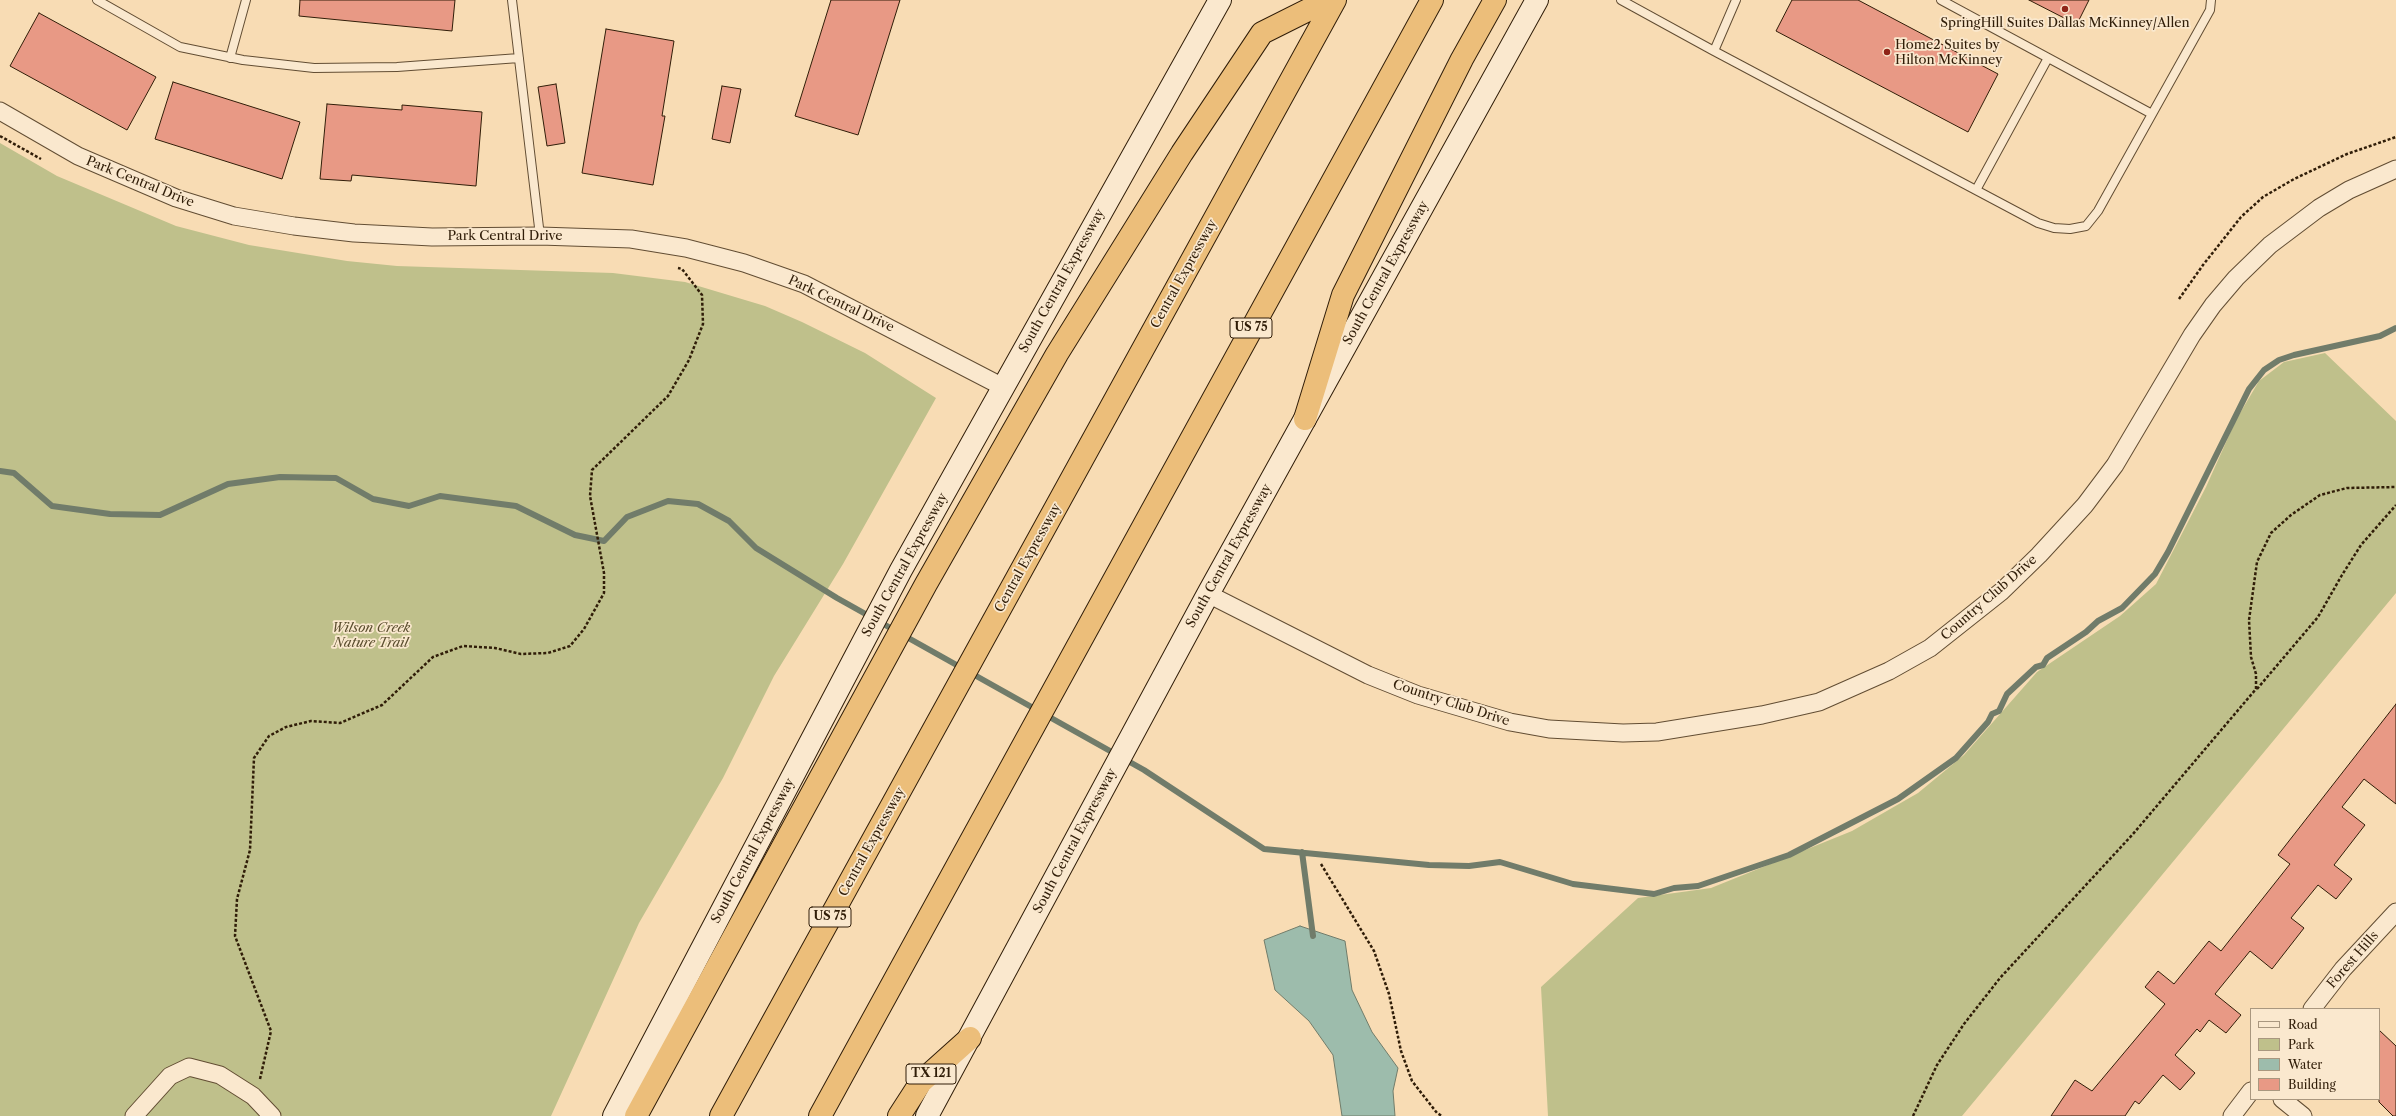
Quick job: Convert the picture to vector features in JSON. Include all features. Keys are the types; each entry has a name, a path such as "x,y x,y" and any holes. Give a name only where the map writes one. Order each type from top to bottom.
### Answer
{"highway":[{"path":"636,1116 926,584 1057,354 1182,153 1262,33 1328,0"},
{"name":"Central Expressway","path":"721,1116 1335,0"},
{"name":"US 75","path":"820,1116 1432,0"},
{"path":"1305,419 1343,295 1462,59 1495,0"},
{"name":"TX 121","path":"899,1116 921,1082 970,1038"}],"main road":[{"name":"South Central Expressway","path":"614,1116 901,570 1220,0"},
{"name":"South Central Expressway","path":"927,1116 1208,594 1537,0"}],"street":[{"name":"Park Central Drive","path":"0,111 78,156 176,198 234,216 294,226 354,233 432,237 540,236 630,239 686,248 744,263 804,284 1003,387"},
{"name":"Country Club Drive","path":"1208,594 1368,675 1425,697 1510,722 1549,729 1623,733 1657,732 1762,715 1819,702 1889,671 1930,648 2002,591 2039,555 2085,505 2116,466 2192,335 2213,305 2236,278 2270,245 2319,208 2355,187 2396,169"},
{"name":"Forest Hills","path":"2313,1008 2343,970 2396,912"},
{"path":"134,1116 170,1076 190,1067 220,1075 253,1096 272,1116"},
{"path":"2232,1116 2250,1092"},
{"path":"2283,1100 2303,1116"}],"lane":[{"path":"97,0 180,47 230,58 314,68 397,67 519,58"},
{"path":"230,58 246,0"},
{"path":"512,0 540,236"},
{"path":"1621,0 2038,223 2070,230 2086,226 2098,212 2210,10 2211,0"},
{"path":"1714,51 1736,0"},
{"path":"1941,0 2152,114"},
{"path":"1976,190 2048,58"}],"path":[{"path":"0,136 47,162"},
{"path":"2179,300 2203,265 2241,217 2263,197 2294,179 2347,154 2396,137"},
{"path":"253,1096 262,1073 270,1031 235,936 237,899 250,850 254,758 269,736 286,727 311,720 340,723 382,704 433,657 463,646 495,648 521,654 548,653 570,646 584,629 604,593 604,573 590,496 592,470 668,396 689,360 703,324 702,295 682,269 676,267"},
{"path":"2256,689 2256,674 2251,657 2249,620 2257,562 2271,533 2291,515 2320,495 2347,488 2396,487"},
{"path":"1913,1116 1937,1065 1964,1024 2000,978 2133,834 2318,618 2361,545 2396,505"},
{"path":"1320,864 1376,956 1389,994 1401,1051 1412,1081 1437,1113 1442,1116"}],"green space":[{"name":"Wilson Creek Nature Trail","path":"0,143 57,176 176,226 249,245 347,261 397,266 613,273 685,282 765,306 802,322 865,353 936,398 843,564 774,676 723,778 639,923 551,1116 0,1116"},
{"path":"2325,353 2396,421 2396,593 1962,1116 1548,1116 1541,987 1638,898 1711,888 1852,831 1918,793 1964,755 2037,672 2120,616 2156,584 2206,487 2236,420 2259,381 2284,362"}],"water":[{"path":"1300,926 1345,941 1352,990 1372,1032 1398,1068 1393,1091 1395,1116 1342,1116 1333,1055 1309,1021 1275,990 1264,940"}],"building":[{"path":"300,0 455,0 452,31 299,16"},
{"path":"831,0 900,0 858,135 795,116"},
{"name":"Home2 Suites by Hilton McKinney","path":"1792,0 1858,0 1998,74 1968,132 1776,31"},
{"name":"SpringHill Suites Dallas McKinney/Allen","path":"2029,0 2089,0 2078,22 2069,18 2068,20"},
{"path":"39,13 156,77 127,130 10,66"},
{"path":"606,29 674,41 662,116 665,116 653,185 582,173"},
{"path":"173,82 300,122 282,179 155,139"},
{"path":"556,84 565,143 547,146 538,87"},
{"path":"722,86 741,89 730,143 712,139"},
{"path":"327,104 402,110 402,105 482,112 476,186 352,175 351,181 320,179"},
{"path":"2396,704 2396,804 2364,779 2342,807 2365,825 2334,865 2352,879 2336,899 2318,885 2291,918 2304,928 2272,969 2250,951 2215,994 2241,1015 2226,1033 2209,1020 2200,1032 2197,1029 2175,1055 2195,1073 2180,1090 2163,1075 2139,1104 2135,1101 2125,1116 2051,1116 2075,1080 2092,1091 2165,1004 2145,987 2158,971 2174,984 2209,941 2221,951 2290,864 2278,855"},
{"path":"2380,1031 2396,1046 2396,1116 2393,1116 2379,1102"}],"waterway":[{"path":"0,471 14,473 52,506 110,514 160,515 228,484 280,477 336,478 373,499 409,506 440,496 516,506 575,535 604,541 627,517 668,501 698,504 729,521 756,548 837,598 1144,770 1264,849 1429,865 1469,866 1500,862 1573,884 1654,894 1674,888 1698,886 1789,855 1898,799 1956,758 1988,722 1992,714 1999,711 2007,694 2036,667 2043,665 2047,658 2086,632 2098,621 2122,608 2155,574 2168,552 2249,389 2264,370 2279,360 2294,355 2380,336 2396,328"},
{"path":"1302,852 1313,936"}],"place":[{"name":"SpringHill Suites Dallas McKinney/Allen","path":"2065,9"},
{"name":"Home2 Suites by Hilton McKinney","path":"1887,52"}]}
